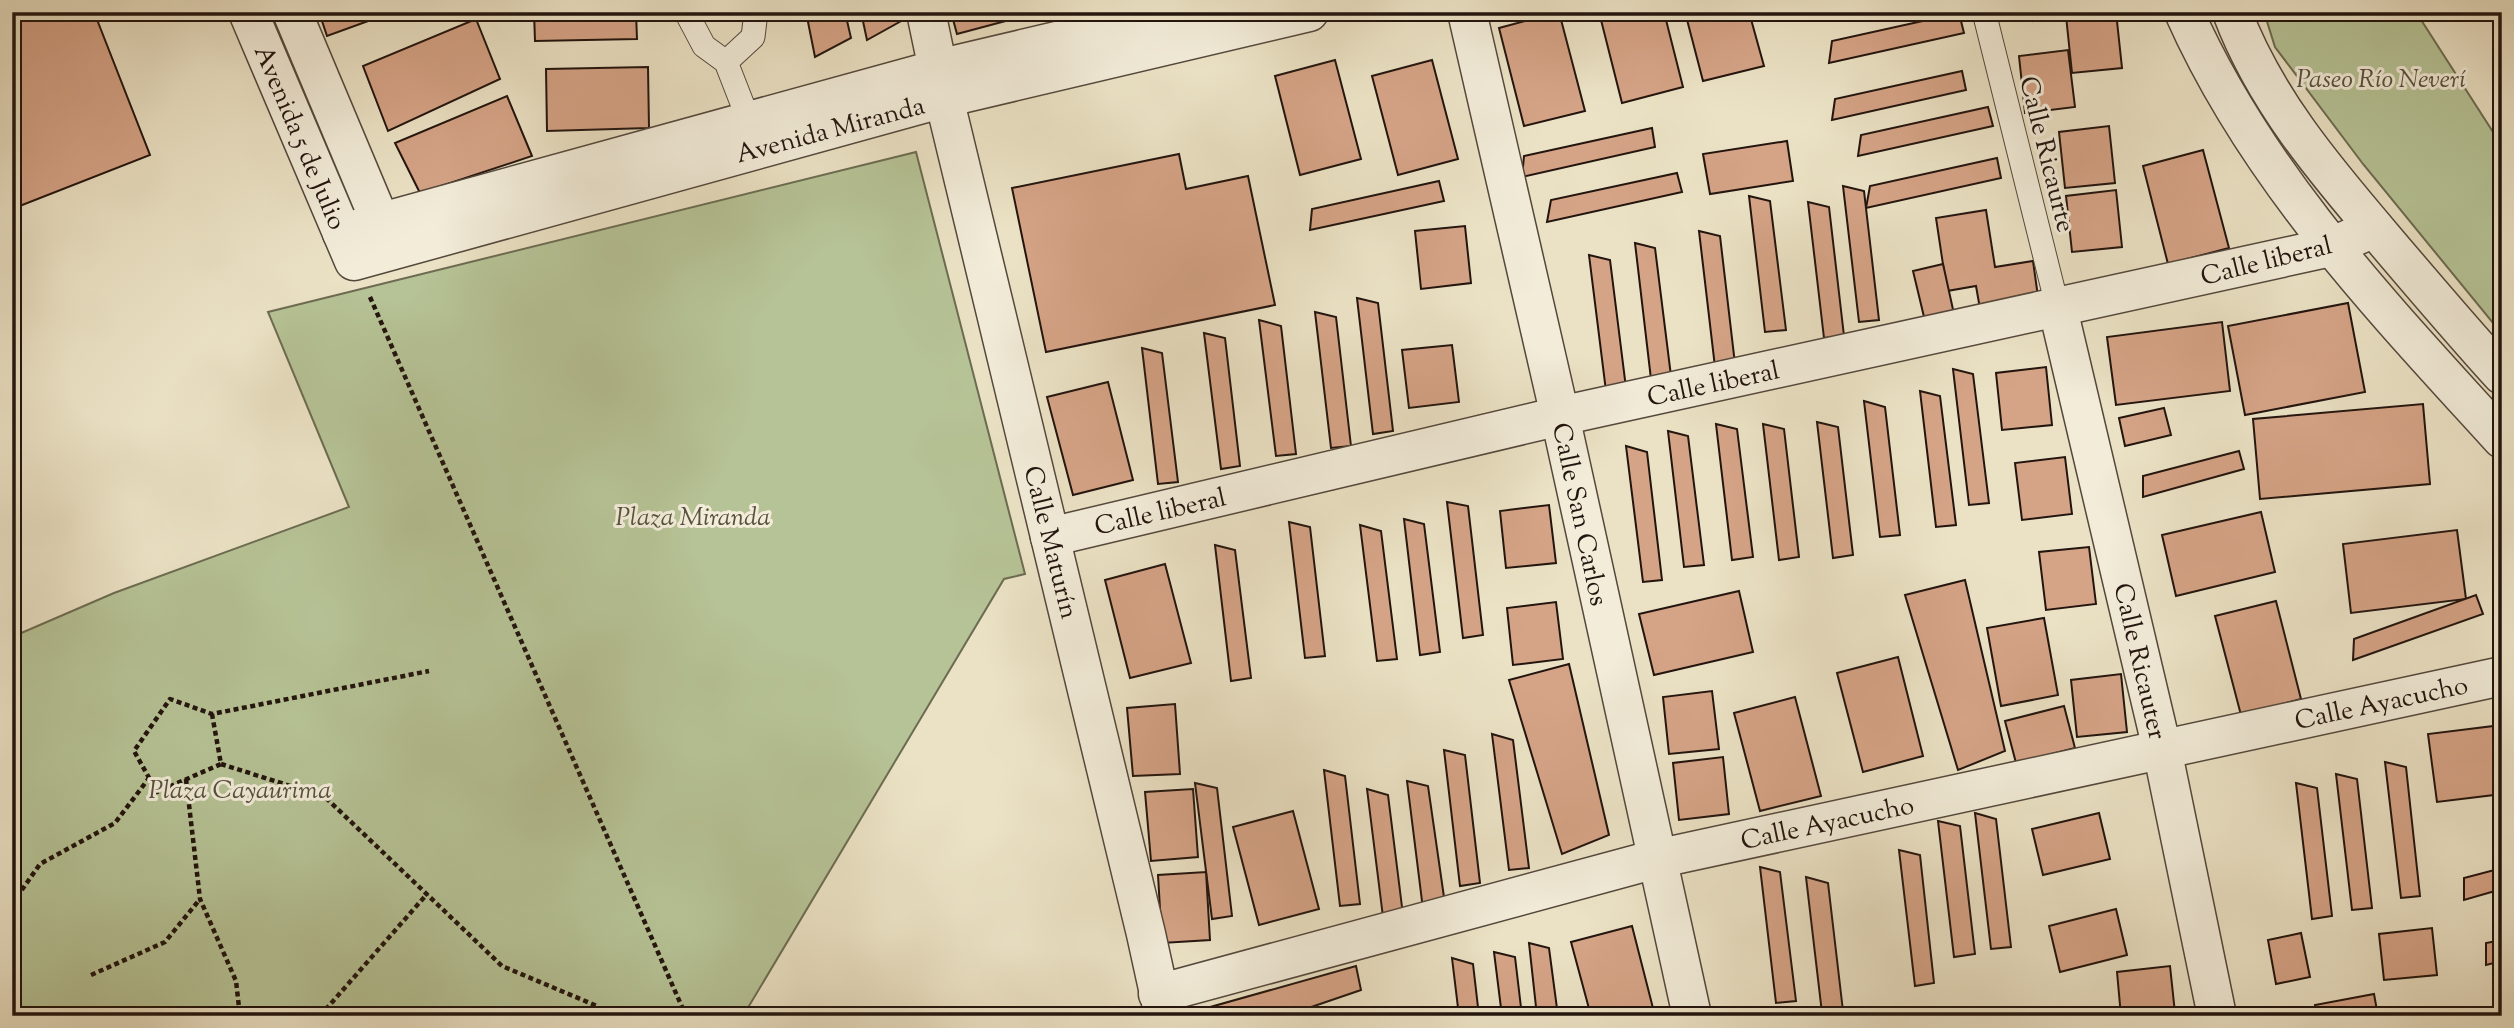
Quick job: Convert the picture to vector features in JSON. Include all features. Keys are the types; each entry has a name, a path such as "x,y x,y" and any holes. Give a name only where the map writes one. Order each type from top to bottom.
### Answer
{"street":[{"name":"Avenida 5 de Julio","path":"248,12 348,247"},
{"name":"Avenida 5 de Julio","path":"292,12 387,236"},
{"name":"Calle Maturín","path":"926,12 1161,1005"},
{"name":"Avenida Miranda","path":"348,247 941,83 1181,12"},
{"name":"Avenida Miranda","path":"387,236 749,121 1310,12"},
{"name":"Calle San Carlos","path":"1467,12 1560,416 1692,1016"},
{"path":"2184,12 2197,41 2250,135 2331,247 2502,439"},
{"path":"2232,12 2244,45 2283,113 2374,228 2502,375"},
{"name":"Calle liberal","path":"1050,537 1560,416 2058,309 2331,247 2374,228"},
{"name":"Calle Ricauter","path":"2058,309 2162,749 2217,1016"},
{"name":"Calle Ayacucho","path":"1161,1005 1656,859 2502,676"}],"lane":[{"path":"686,12 704,46 726,62 749,121"},
{"path":"726,62 753,37 756,12"},
{"name":"Calle Ricaurte","path":"1984,12 2058,309"}],"path":[{"path":"348,247 686,1016"},
{"path":"429,671 212,714 170,699 134,751 157,792 221,764 325,797 502,966 597,1006"},
{"path":"212,714 221,764"},
{"path":"12,904 40,864 114,823 149,778"},
{"path":"186,779 200,899 236,981 240,1016"},
{"path":"320,1016 427,894"},
{"path":"91,975 165,942 200,899"}],"green space":[{"name":"Paseo Río Neverí","path":"2264,12 2416,12 2502,146 2502,334 2363,164 2275,47"},
{"name":"Plaza Miranda","path":"916,152 1025,574 1004,579 743,1016 12,1016 12,637 114,593 349,507 268,312"}],"building":[{"path":"12,12 94,12 150,155 12,209"},
{"path":"319,12 393,12 327,36"},
{"path":"534,12 636,12 637,39 535,41"},
{"path":"806,12 845,12 851,38 815,57"},
{"path":"861,12 902,12 903,20 867,40"},
{"path":"951,12 1016,12 1017,18 957,34"},
{"path":"1559,12 1585,111 1524,126 1499,28"},
{"path":"1599,12 1664,12 1683,87 1622,103"},
{"path":"1685,12 1749,12 1764,66 1703,81"},
{"path":"2030,12 2067,12 2033,21"},
{"path":"2116,12 2122,68 2072,73 2066,16"},
{"path":"1959,13 1964,33 1829,63 1832,41"},
{"path":"476,19 500,79 388,131 363,66"},
{"path":"2068,50 2075,107 2025,113 2019,56"},
{"path":"1335,60 1361,159 1300,175 1275,76"},
{"path":"1432,60 1458,159 1398,175 1372,76"},
{"path":"648,67 649,128 547,131 546,69"},
{"path":"1962,71 1966,90 1832,120 1835,99"},
{"path":"507,96 532,156 420,193 395,143"},
{"path":"1988,107 1993,126 1858,156 1861,135"},
{"path":"2109,126 2115,183 2065,188 2059,132"},
{"path":"1652,128 1655,147 1522,177 1524,156"},
{"path":"1787,141 1793,181 1710,194 1703,154"},
{"path":"2203,150 2229,248 2168,264 2143,166"},
{"path":"1179,154 1186,189 1248,176 1275,305 1046,352 1012,188"},
{"path":"1997,158 2001,178 1866,208 1870,186"},
{"path":"1677,173 1682,192 1547,222 1551,200"},
{"path":"1439,181 1444,201 1310,230 1312,209"},
{"path":"1843,186 1864,191 1879,320 1859,322"},
{"path":"2116,190 2122,247 2072,252 2066,196"},
{"path":"1749,196 1770,201 1786,330 1765,332"},
{"path":"1808,202 1829,207 1844,336 1824,338"},
{"path":"1986,210 1995,267 2033,261 2040,311 1982,320 1976,286 1947,291 1936,218"},
{"path":"1465,226 1471,283 1421,289 1415,231"},
{"path":"1699,231 1720,236 1735,364 1715,367"},
{"path":"1635,243 1655,248 1671,376 1651,379"},
{"path":"1589,255 1610,260 1626,388 1606,391"},
{"path":"1943,264 1954,314 1925,321 1913,271"},
{"path":"1357,298 1378,303 1393,431 1373,434"},
{"path":"2348,303 2365,392 2245,415 2228,326"},
{"path":"1315,312 1336,317 1351,446 1331,448"},
{"path":"1259,320 1281,326 1296,454 1276,456"},
{"path":"2222,322 2230,391 2116,405 2107,337"},
{"path":"1204,333 1225,338 1240,466 1221,469"},
{"path":"1452,345 1459,402 1409,408 1402,350"},
{"path":"1142,348 1162,353 1178,482 1158,484"},
{"path":"2046,367 2052,425 2002,430 1996,373"},
{"path":"1953,369 1973,374 1989,503 1969,505"},
{"path":"1108,382 1133,480 1073,495 1047,397"},
{"path":"1920,391 1940,396 1956,525 1936,527"},
{"path":"1864,401 1885,407 1900,535 1880,537"},
{"path":"2423,404 2430,484 2260,499 2253,419"},
{"path":"2164,408 2171,435 2125,446 2119,418"},
{"path":"1817,422 1838,427 1853,555 1833,558"},
{"path":"1716,424 1737,429 1753,557 1732,560"},
{"path":"1763,424 1784,429 1799,557 1779,560"},
{"path":"1668,431 1688,436 1704,565 1684,567"},
{"path":"1626,446 1647,452 1662,580 1643,582"},
{"path":"2239,451 2244,469 2143,497 2143,476"},
{"path":"2065,457 2072,514 2022,520 2015,463"},
{"path":"1447,502 1468,506 1483,635 1463,638"},
{"path":"1549,505 1556,563 1506,568 1500,511"},
{"path":"2261,512 2275,572 2176,596 2162,535"},
{"path":"1404,519 1424,524 1440,652 1420,655"},
{"path":"1289,522 1310,527 1325,656 1305,658"},
{"path":"1360,525 1381,531 1397,659 1377,661"},
{"path":"2457,530 2466,599 2351,613 2343,544"},
{"path":"1215,545 1235,550 1251,678 1231,681"},
{"path":"2089,547 2096,604 2046,610 2039,552"},
{"path":"1165,564 1191,663 1130,678 1105,580"},
{"path":"1965,580 2005,751 1958,770 1905,595"},
{"path":"1739,591 1753,652 1654,675 1639,614"},
{"path":"2476,595 2483,614 2353,660 2354,639"},
{"path":"2276,601 2301,699 2241,715 2215,616"},
{"path":"1556,602 1563,659 1513,665 1507,608"},
{"path":"2044,618 2058,695 2001,706 1987,628"},
{"path":"1898,657 1923,756 1863,772 1837,673"},
{"path":"1569,664 1609,835 1562,854 1509,680"},
{"path":"2121,674 2127,732 2077,737 2071,680"},
{"path":"1712,691 1719,749 1669,754 1663,697"},
{"path":"1795,697 1821,796 1760,811 1734,713"},
{"path":"1175,704 1180,774 1133,776 1127,708"},
{"path":"2064,706 2075,748 2016,763 2005,721"},
{"path":"2502,725 2502,794 2437,802 2428,734"},
{"path":"1492,734 1513,740 1529,868 1509,870"},
{"path":"1444,750 1465,755 1480,883 1460,886"},
{"path":"1723,757 1729,814 1679,820 1673,763"},
{"path":"2385,762 2406,767 2420,896 2401,898"},
{"path":"1324,770 1345,776 1360,904 1340,906"},
{"path":"2336,774 2357,779 2372,908 2352,910"},
{"path":"1407,781 1428,786 1445,904 1424,917"},
{"path":"1195,783 1217,788 1232,916 1212,919"},
{"path":"2296,783 2317,788 2332,916 2312,919"},
{"path":"1193,789 1198,857 1151,861 1145,792"},
{"path":"1367,789 1388,795 1404,923 1384,925"},
{"path":"1293,811 1319,909 1259,925 1233,827"},
{"path":"1975,813 1996,819 2011,947 1991,949"},
{"path":"2099,813 2110,859 2043,875 2032,829"},
{"path":"1938,821 1960,826 1975,954 1954,957"},
{"path":"1899,850 1920,855 1934,983 1915,986"},
{"path":"1760,867 1780,872 1796,1001 1776,1003"},
{"path":"2502,868 2502,889 2464,900 2464,878"},
{"path":"1206,872 1210,940 1162,943 1158,875"},
{"path":"1806,877 1828,883 1843,1011 1822,1013"},
{"path":"2116,909 2127,955 2060,972 2049,926"},
{"path":"1632,926 1655,1016 1591,1016 1571,942"},
{"path":"2432,928 2437,975 2384,980 2379,934"},
{"path":"2301,933 2310,977 2276,984 2268,940"},
{"path":"2502,940 2502,961 2486,965 2486,943"},
{"path":"1529,943 1549,948 1558,1016 1537,1016"},
{"path":"1494,952 1515,957 1522,1016 1502,1016"},
{"path":"1452,958 1473,964 1479,1016 1459,1016"},
{"path":"1356,966 1361,990 1285,1016 1190,1016 1189,1013"},
{"path":"2170,966 2175,1013 2121,1016 2117,972"},
{"path":"2374,994 2378,1016 2317,1016 2315,1005"}],"park label":[{"name":"Plaza Cayaurima","path":"240,789"}]}
